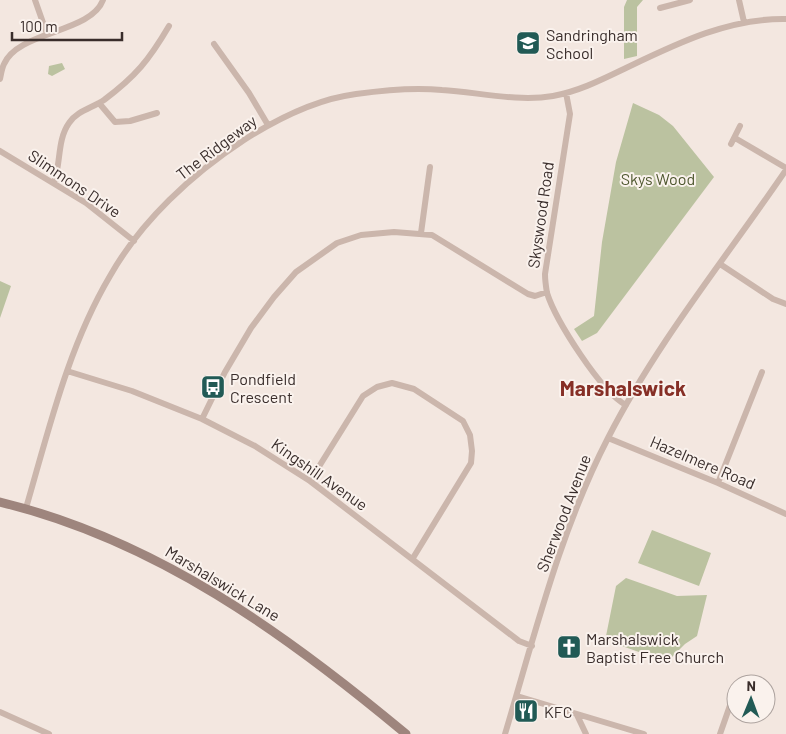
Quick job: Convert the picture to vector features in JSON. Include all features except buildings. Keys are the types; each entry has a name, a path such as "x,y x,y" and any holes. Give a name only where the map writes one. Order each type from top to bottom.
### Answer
{"street":[{"path":"35,0 47,34"},
{"path":"1,74 4,62 16,50 47,34 93,16 103,0"},
{"path":"660,8 690,0"},
{"path":"739,0 744,22"},
{"name":"The Ridgeway","path":"26,508 67,371 110,276 134,241 194,177 232,148 268,126 310,107 353,94 422,89 549,97 604,79 660,51 700,34 744,22 786,19"},
{"path":"54,182 58,173 63,137 69,124 81,112 99,103 133,78 151,57 169,26"},
{"path":"214,44 268,126"},
{"name":"Skyswood Road","path":"566,93 570,114 545,274 547,292 578,348 606,389 616,400 626,405"},
{"path":"99,103 115,122 130,121 157,113"},
{"path":"740,126 733,141 786,169"},
{"name":"Slimmons Drive","path":"0,151 86,203 134,241"},
{"path":"421,233 430,166"},
{"name":"Sherwood Avenue","path":"506,734 568,530 582,491 608,438 648,368 786,169"},
{"path":"202,419 225,372 251,328 296,272 337,243 361,235 394,232 421,233 442,240 528,294 535,296 547,292"},
{"path":"720,264 773,299 786,304"},
{"name":"Kingshill Avenue","path":"67,371 132,391 202,419 255,446 310,481 519,641 532,646"},
{"path":"718,482 762,372"},
{"path":"310,481 363,396 377,387 392,383 414,389 463,421 470,435 471,463 413,558"},
{"name":"Hazelmere Road","path":"608,438 718,482 786,514"},
{"name":"Marshalswick Lane","path":"0,502 57,517 117,541 214,591 259,620 368,702 406,734"},
{"path":"517,696 644,734"},
{"path":"0,712 49,734"},
{"path":"577,715 586,734"},
{"path":"720,734 726,717"}],"green space":[{"path":"627,0 643,0 637,7 637,56 624,59 624,7"},
{"path":"62,63 65,69 52,76 48,74 49,66"},
{"name":"Skys Wood","path":"633,103 659,115 673,126 714,177 597,333 582,341 574,329 594,316 602,242 616,162"},
{"path":"0,281 11,286 0,318"},
{"path":"652,530 711,553 699,586 638,563"},
{"path":"626,578 677,596 707,595 697,636 685,644 667,662 622,646 622,642 606,636 616,586"}],"place":[{"name":"Sandringham School","path":"528,43"},
{"name":"Pondfield Crescent","path":"213,387"},
{"name":"Marshalswick Baptist Free Church","path":"569,647"},
{"name":"KFC","path":"526,711"}],"district":[{"name":"Marshalswick","path":"623,387"}]}
